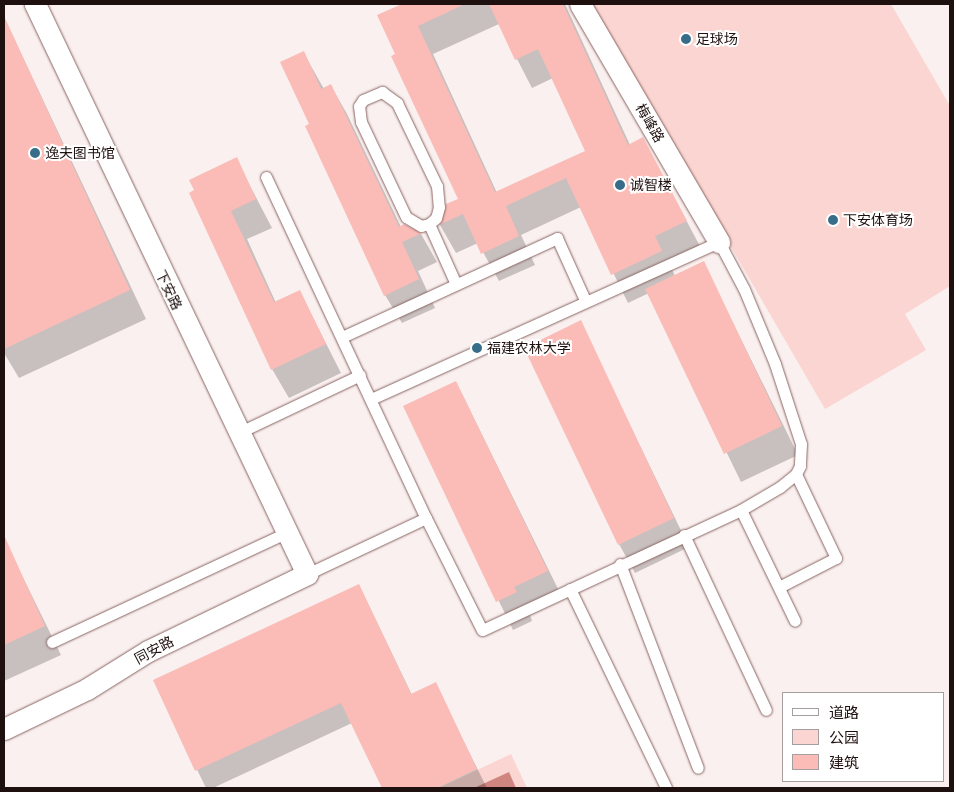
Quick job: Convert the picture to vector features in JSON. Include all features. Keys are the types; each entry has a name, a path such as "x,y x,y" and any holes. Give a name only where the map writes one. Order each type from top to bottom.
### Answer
{"street":[{"name":"下安路","path":"35,4 306,574"},
{"name":"梅峰路","path":"580,4 719,242"},
{"name":"同安路","path":"4,729 87,689 148,651 306,574"}],"lane":[{"path":"375,94 390,94 397,103 437,186 439,207 436,218 429,224 421,226 406,217 361,122 359,106 363,100 375,94"},
{"path":"266,177 426,518 482,630 620,564 741,510 796,474 800,466 801,444 788,400 762,332 719,242 621,288 585,300 371,399"},
{"path":"429,224 456,284"},
{"path":"342,337 557,238 585,300"},
{"path":"238,433 360,375"},
{"path":"779,587 836,558 796,474"},
{"path":"741,510 796,621"},
{"path":"306,574 426,518"},
{"path":"52,642 286,533"},
{"path":"684,535 766,710"},
{"path":"620,564 698,768"},
{"path":"570,589 666,788"}],"green space":[{"name":"下安体育场","path":"590,4 891,4 950,106 950,286 905,314 926,350 825,409"},
{"path":"511,754 527,788 439,788"}],"shaded area":[{"path":"509,772 516,788 474,788"}],"building":[{"path":"402,4 465,4 418,26 495,192 585,151 538,49 515,60 489,4 563,4 628,145 643,137 687,221 655,236 662,251 611,275 566,178 506,206 519,236 481,254 463,214 439,225 446,204 458,199 391,56 395,54 377,15"},
{"name":"逸夫图书馆","path":"4,16 130,290 4,349"},
{"path":"304,51 321,89 331,84 399,227 404,224 422,233 402,242 419,279 384,296 305,126 309,124 280,62"},
{"path":"237,157 256,199 231,211 274,302 300,290 326,344 271,370 189,193 194,190 189,180"},
{"path":"704,261 782,426 724,454 645,289"},
{"path":"581,320 674,518 618,545 524,348"},
{"path":"456,381 548,571 514,587 517,592 496,602 403,406"},
{"path":"4,535 45,626 4,645"},
{"path":"359,584 411,694 436,682 477,769 437,788 382,788 341,703 195,771 153,680"}],"place":[{"name":"足球场","path":"686,39"},
{"name":"逸夫图书馆","path":"35,153"},
{"name":"诚智楼","path":"620,185"},
{"name":"下安体育场","path":"833,220"},
{"name":"福建农林大学","path":"477,348"}]}
